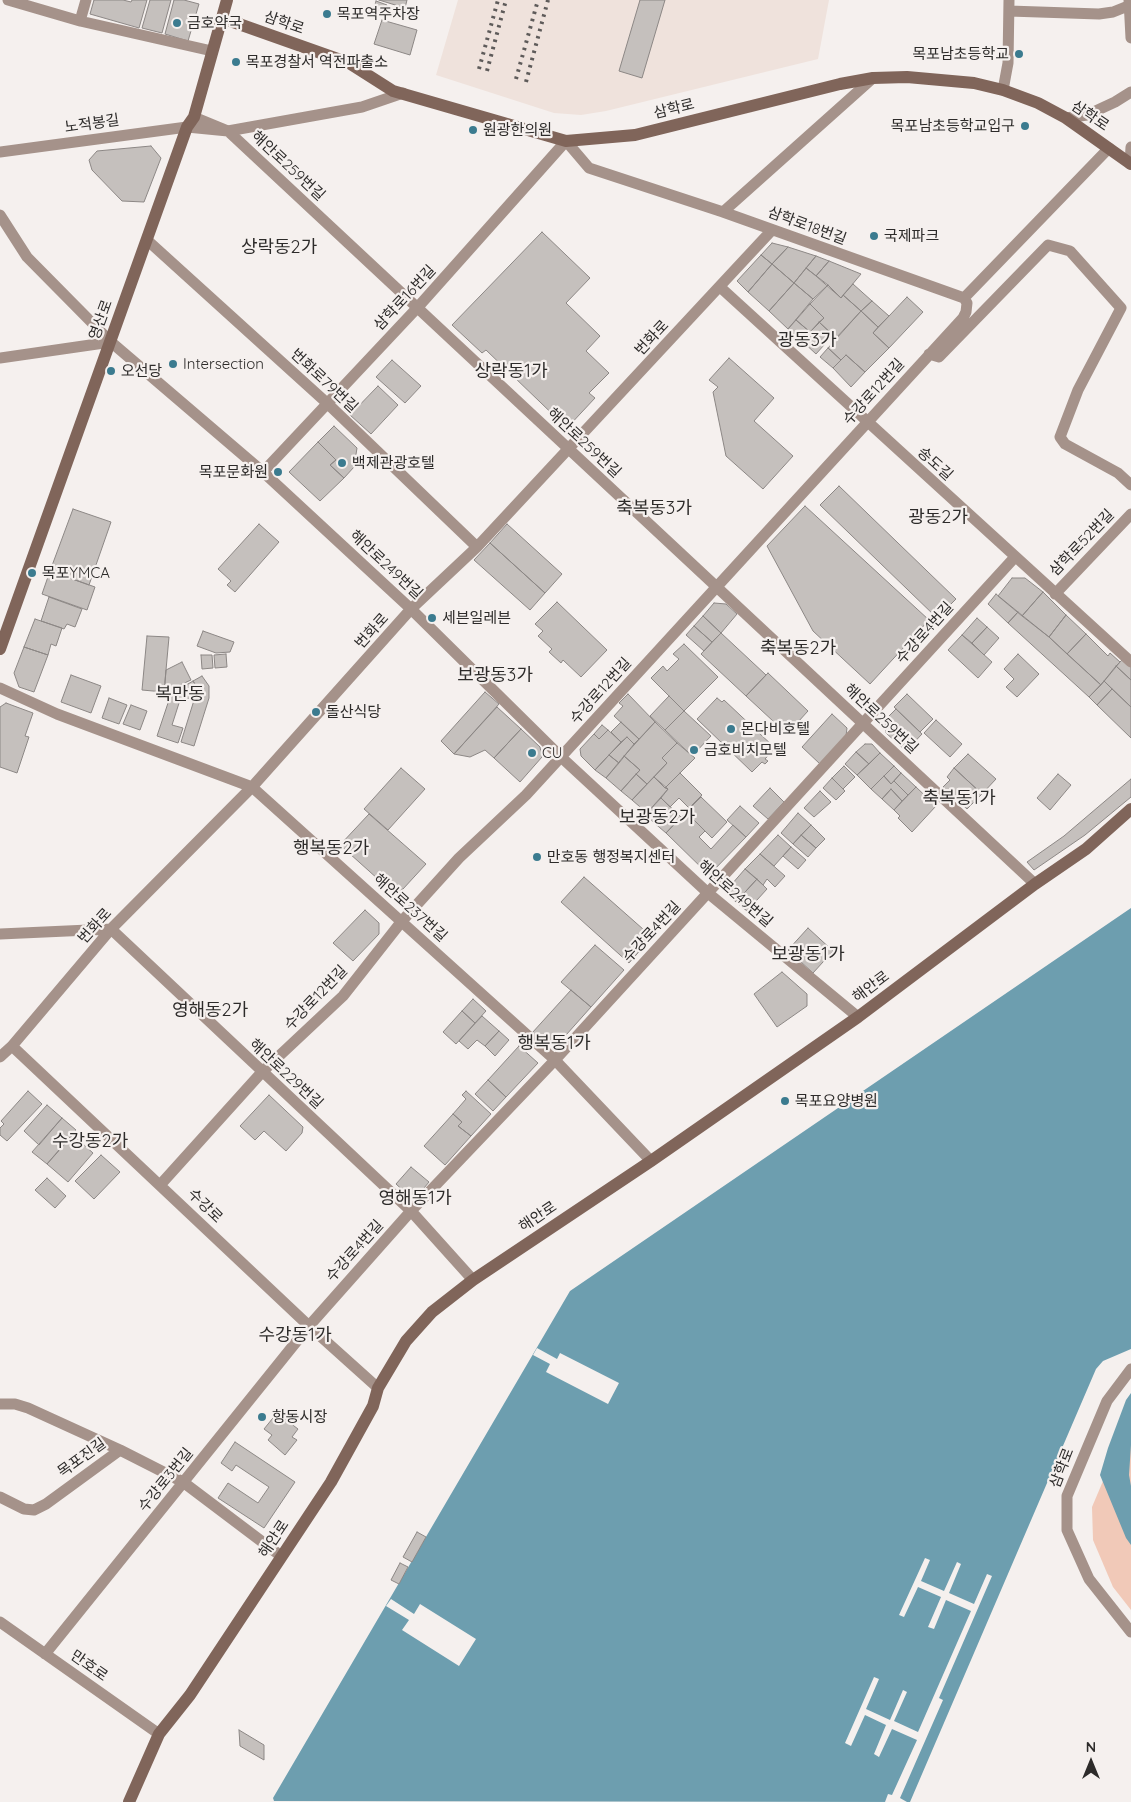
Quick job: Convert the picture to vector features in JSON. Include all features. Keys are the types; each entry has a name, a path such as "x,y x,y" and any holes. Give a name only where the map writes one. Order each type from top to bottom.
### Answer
{"street":[{"path":"8,0 80,21 212,51"},
{"path":"80,21 86,0"},
{"name":"영산로","path":"0,649 191,122 227,0"},
{"path":"1003,90 1008,63 1009,5 1099,14 1113,12 1128,3 1131,38"},
{"name":"삼학로","path":"222,18 349,63 393,91 566,141 636,135 840,84 873,78 907,77 974,83 1003,90 1038,103 1066,118 1131,164"},
{"path":"723,212 873,78"},
{"path":"1066,118 1086,115 1115,102 1131,92"},
{"name":"노적봉길","path":"0,152 191,122 228,131 362,107 403,93"},
{"name":"해안로259번길","path":"228,131 1035,884"},
{"name":"삼학로18번길","path":"566,141 589,168 723,212 964,298"},
{"name":"삼학로16번길","path":"263,472 418,307 566,141"},
{"path":"1131,147 1131,164"},
{"path":"964,298 1109,148"},
{"name":"해안로249번길","path":"0,215 27,257 111,342 263,472 411,609 561,757 708,893 858,1017"},
{"name":"번화로","path":"0,1057 12,1046 111,929 252,788 411,609 477,547 772,230"},
{"name":"번화로79번길","path":"147,240 328,404 477,547"},
{"path":"929,354 939,357 1048,245 1070,251 1121,308 1078,390 1060,437 1065,444 1118,473 1131,485"},
{"name":"송도길","path":"720,287 1131,662"},
{"name":"수강로12번길","path":"161,1184 262,1072 343,996 402,921 459,858 526,795 962,318 966,312 967,304 964,298"},
{"path":"0,358 111,342"},
{"name":"삼학로52번길","path":"1055,594 1131,514"},
{"name":"수강로4번길","path":"309,1326 411,1211 555,1060 1015,557"},
{"name":"해안로237번길","path":"0,688 57,714 252,788 555,1060 651,1161"},
{"name":"해안로","path":"129,1802 159,1734 190,1695 331,1482 373,1406 378,1388 406,1340 432,1312 473,1280 651,1161 858,1017 1035,884 1086,849 1131,809"},
{"path":"0,934 111,929"},
{"name":"해안로229번길","path":"111,929 411,1211 473,1280"},
{"name":"수강로","path":"12,1046 161,1184 309,1326 378,1388"},
{"name":"수강로3번길","path":"46,1654 309,1326"},
{"name":"삼학로","path":"1131,1369 1107,1401 1067,1496 1067,1530 1089,1579 1131,1632"},
{"path":"0,1404 15,1404 28,1408 120,1450"},
{"name":"목포진길","path":"0,1496 24,1509 34,1510 46,1504 120,1450 183,1482 281,1556"},
{"name":"만호로","path":"0,1622 159,1734"}],"shaded area":[{"path":"458,0 829,0 818,59 606,111 581,115 554,113 436,75"},
{"path":"1131,1415 1131,1610 1113,1587 1093,1540 1092,1507"}],"water":[{"path":"1131,908 1131,1349 1103,1361 1096,1369 910,1802 274,1801 273,1798 570,1291"},
{"path":"1131,1393 1129,1475 1131,1486 1131,1545 1126,1538 1100,1475 1126,1400"}],"pier":[{"path":"537,1348 557,1359 560,1353 619,1383 608,1404 546,1372 550,1364 533,1355"},
{"path":"925,1558 930,1560 921,1581 944,1591 957,1562 961,1564 949,1593 974,1604 987,1574 992,1576 939,1698 943,1700 900,1798 907,1802 885,1802 888,1794 892,1795 917,1740 892,1729 879,1757 874,1754 886,1725 865,1715 851,1746 845,1743 874,1677 879,1679 866,1709 890,1720 903,1690 907,1692 894,1721 918,1732 971,1611 946,1600 934,1629 928,1627 941,1597 918,1587 904,1617 899,1615"},
{"path":"391,1599 414,1614 420,1604 476,1639 459,1666 402,1630 409,1620 386,1606"}],"building":[{"path":"94,0 123,0 131,2 132,0 147,0 139,28 90,14"},
{"path":"150,0 171,0 162,33 142,28"},
{"path":"174,0 184,0 199,4 188,41 165,34"},
{"path":"379,0 407,0 405,8"},
{"path":"640,0 665,0 642,78 619,71"},
{"path":"376,1 387,5 383,16 373,13"},
{"path":"382,20 417,30 410,55 374,44"},
{"path":"151,146 161,158 144,202 122,201 92,170 89,160 97,151"},
{"path":"542,232 590,278 566,303 600,336 586,351 609,373 589,393 595,398 567,428 486,350 482,353 452,325"},
{"path":"772,243 788,247 772,264 761,255"},
{"path":"788,247 816,256 794,283 772,264"},
{"path":"761,255 772,264 748,292 737,281"},
{"path":"816,256 829,261 816,276 806,268"},
{"path":"829,261 861,274 841,298 816,276"},
{"path":"772,264 794,283 769,311 748,292"},
{"path":"806,268 828,285 813,299 794,283"},
{"path":"794,283 813,299 788,329 769,311"},
{"path":"853,284 872,301 861,311 843,295"},
{"path":"828,285 841,298 843,295 861,311 836,338 819,322 824,318 810,304"},
{"path":"907,297 923,312 889,348 873,333"},
{"path":"872,301 889,316 878,327 861,311"},
{"path":"810,304 824,318 810,332 796,320"},
{"path":"861,311 878,327 873,333 889,348 865,372 846,355 841,360 828,348"},
{"path":"796,320 810,332 802,341 788,329"},
{"path":"819,322 833,335 816,354 802,341"},
{"path":"828,348 841,360 833,368 820,357"},
{"path":"846,355 865,372 851,387 833,368"},
{"path":"729,358 774,398 754,421 793,456 763,489 726,456 713,392 718,387 709,380"},
{"path":"392,360 421,386 405,403 376,377"},
{"path":"378,386 398,405 371,434 350,415"},
{"path":"334,426 357,448 354,467 344,478 330,465 336,460 318,442"},
{"path":"318,442 336,460 330,465 344,478 320,501 289,472"},
{"path":"839,486 956,599 937,618 820,505"},
{"path":"805,506 929,620 870,684 813,631 767,546"},
{"path":"73,509 111,522 89,585 50,571"},
{"path":"259,524 279,542 235,592 227,585 231,581 218,569"},
{"path":"507,524 562,574 545,593 490,543"},
{"path":"490,543 545,593 530,610 474,560"},
{"path":"50,571 95,587 87,610 42,594"},
{"path":"1012,578 1025,578 1043,592 1022,616 998,596"},
{"path":"1043,592 1066,615 1049,637 1022,616"},
{"path":"996,594 1018,612 1008,623 988,604"},
{"path":"49,597 82,609 75,627 67,624 64,629 41,621"},
{"path":"557,602 607,650 581,677 563,660 561,663 549,652 552,649 538,636 543,631 535,624"},
{"path":"714,603 726,604 737,614 721,633 703,616"},
{"path":"1018,612 1049,637 1101,685 1089,697 1008,623"},
{"path":"1066,615 1086,634 1067,654 1049,637"},
{"path":"703,616 721,633 712,642 694,626"},
{"path":"977,618 987,627 972,643 962,635"},
{"path":"35,619 62,628 56,646 51,644 48,655 24,647"},
{"path":"694,626 712,642 704,651 686,635"},
{"path":"987,627 999,638 984,655 972,643"},
{"path":"203,631 234,642 230,652 216,653 197,646"},
{"path":"721,633 766,675 746,696 701,654"},
{"path":"1086,634 1108,656 1110,653 1120,662 1101,685 1067,654"},
{"path":"962,635 992,662 978,678 948,650"},
{"path":"147,636 169,637 164,692 142,690"},
{"path":"684,644 718,677 684,711 651,678 663,666 667,671 679,659 673,654"},
{"path":"24,647 48,655 34,692 19,687 14,673"},
{"path":"226,654 227,667 215,668 214,655"},
{"path":"1018,654 1039,674 1017,697 1006,687 1014,679 1004,669"},
{"path":"201,655 212,655 213,668 202,669"},
{"path":"1124,658 1131,664 1131,680 1116,666"},
{"path":"182,662 191,680 169,690 165,683 166,670"},
{"path":"1116,666 1131,680 1131,707 1104,681"},
{"path":"768,673 808,711 787,734 746,696"},
{"path":"71,675 101,686 91,713 61,702"},
{"path":"202,676 209,686 209,698 194,746 181,742 195,697 200,692 193,681"},
{"path":"193,681 200,692 195,697 180,700 172,725 183,728 178,743 157,736 171,694"},
{"path":"1104,681 1112,689 1097,705 1089,697"},
{"path":"1112,689 1131,707 1131,738 1097,705"},
{"path":"485,692 499,704 454,754 441,741"},
{"path":"628,694 655,722 639,739 614,716 623,706 619,703"},
{"path":"907,694 933,719 920,732 894,707"},
{"path":"669,696 684,711 665,730 650,716"},
{"path":"109,698 127,705 119,724 102,718"},
{"name":"몬다비호텔","path":"717,698 722,702 724,700 775,748 765,759 768,761 765,764 762,762 752,772 697,719"},
{"path":"6,703 33,713 25,736 29,737 17,773 0,767 0,707"},
{"path":"131,705 147,711 140,730 123,724"},
{"path":"497,707 521,729 494,758 485,750 470,757 454,754"},
{"path":"896,709 922,734 906,751 886,733 885,720"},
{"path":"684,711 711,736 692,756 665,730"},
{"path":"832,714 847,728 846,736 820,764 802,747"},
{"path":"936,720 962,744 950,757 924,733"},
{"path":"621,722 639,739 634,744 627,737 621,742 611,732"},
{"path":"655,722 677,743 662,758 667,763 647,784 636,774 640,770 624,756"},
{"path":"602,725 608,730 599,739 594,734"},
{"path":"521,729 540,747 542,757 520,782 494,758"},
{"path":"608,730 621,742 595,770 581,756 580,749 594,734 599,739"},
{"path":"627,737 634,744 619,763 609,755"},
{"path":"677,743 695,758 665,788 654,777 667,763 662,758"},
{"path":"865,744 872,744 880,753 869,764 856,752"},
{"path":"856,752 869,764 857,775 845,764"},
{"path":"880,753 894,766 871,789 857,775"},
{"path":"968,754 996,779 982,794 954,768"},
{"path":"609,755 619,763 606,778 595,770"},
{"path":"624,756 640,770 621,791 606,778"},
{"path":"844,766 855,777 843,789 832,778"},
{"path":"894,766 901,773 891,784 884,776"},
{"path":"401,768 425,789 388,830 364,809"},
{"path":"954,768 982,794 967,809 943,787 950,780 947,777"},
{"path":"680,773 702,795 689,808 679,798 670,807 661,798 668,789 665,788"},
{"path":"901,773 916,787 908,795 894,781"},
{"path":"636,774 647,784 632,800 621,791"},
{"path":"1058,774 1071,785 1050,810 1037,798"},
{"path":"884,776 891,784 894,781 908,795 902,801 891,789 882,799 871,789"},
{"path":"654,777 668,789 647,813 632,800"},
{"path":"832,778 845,791 836,800 823,788"},
{"path":"1131,779 1131,797 1085,835 1034,870 1027,862 1064,836"},
{"path":"916,787 936,806 912,832 898,818 900,816 894,810"},
{"path":"770,788 784,802 768,819 753,806"},
{"path":"891,789 902,801 894,810 882,799"},
{"path":"820,791 831,802 814,817 804,808"},
{"path":"701,797 727,822 712,838 686,812"},
{"path":"661,798 681,817 666,833 645,815"},
{"path":"740,806 759,823 746,837 727,820"},
{"path":"686,812 705,831 699,837 711,849 733,825 746,837 709,875 666,833"},
{"path":"798,813 811,825 793,844 781,833"},
{"path":"369,814 426,864 403,889 398,891 388,888 340,845"},
{"path":"811,825 825,839 816,848 801,835"},
{"path":"778,835 791,847 774,866 760,854"},
{"path":"801,835 816,848 808,857 793,844"},
{"path":"791,847 806,860 798,869 783,856"},
{"path":"760,854 785,876 775,887 767,879 763,885 745,869"},
{"path":"745,869 757,879 736,902 725,892"},
{"path":"584,877 652,937 629,963 561,902"},
{"path":"757,879 767,889 747,911 736,902"},
{"path":"365,910 379,923 379,934 353,961 333,943"},
{"path":"808,928 833,951 813,973 788,950"},
{"path":"595,945 624,970 591,1007 561,982"},
{"path":"782,972 807,994 807,1006 777,1027 754,994"},
{"path":"571,990 591,1007 558,1044 543,1043 532,1033"},
{"path":"473,999 486,1011 475,1023 462,1011"},
{"path":"462,1011 475,1023 456,1044 443,1032"},
{"path":"482,1016 499,1031 485,1046 477,1040 468,1049 459,1041"},
{"path":"499,1031 509,1040 495,1056 485,1046"},
{"path":"519,1046 538,1063 506,1097 488,1080"},
{"path":"488,1080 506,1097 493,1111 475,1094"},
{"path":"28,1091 42,1104 7,1141 0,1135 0,1128 4,1124 1,1121"},
{"path":"466,1091 491,1114 471,1136 458,1126 462,1122 453,1114 466,1099 462,1095"},
{"path":"269,1095 303,1127 302,1133 286,1151 264,1131 255,1140 240,1126"},
{"path":"47,1105 62,1118 39,1145 24,1131"},
{"path":"453,1114 462,1122 458,1126 471,1136 445,1165 424,1146"},
{"path":"62,1118 76,1130 47,1164 32,1152"},
{"path":"73,1135 93,1153 68,1182 47,1164"},
{"path":"101,1155 120,1172 94,1199 75,1181"},
{"path":"411,1167 429,1182 419,1194 407,1194 396,1184"},
{"path":"47,1178 66,1196 55,1208 35,1190"},
{"path":"277,1413 298,1429 292,1437 297,1440 285,1455 268,1440 272,1435 264,1429"},
{"path":"235,1442 295,1482 264,1528 218,1498 228,1483 258,1503 269,1487 236,1465 232,1471 221,1463"},
{"path":"417,1532 426,1537 412,1562 403,1557"},
{"path":"400,1563 408,1567 399,1584 391,1580"},
{"path":"239,1730 264,1745 264,1760 240,1746"}],"railway":[{"path":"479,69 498,0"},
{"path":"487,71 506,0"},
{"path":"516,79 538,0"},
{"path":"526,82 548,0"}],"place":[{"name":"목포역주차장","path":"327,14"},
{"name":"금호약국","path":"177,23"},
{"name":"목포남초등학교","path":"1019,54"},
{"name":"목포경찰서 역전파출소","path":"236,62"},
{"name":"목포남초등학교입구","path":"1025,126"},
{"name":"원광한의원","path":"473,130"},
{"name":"국제파크","path":"874,236"},
{"name":"Intersection","path":"173,364"},
{"name":"오선당","path":"111,371"},
{"name":"백제관광호텔","path":"342,463"},
{"name":"목포문화원","path":"278,472"},
{"name":"목포YMCA","path":"32,573"},
{"name":"세븐일레븐","path":"432,618"},
{"name":"돌산식당","path":"316,712"},
{"name":"몬다비호텔","path":"731,729"},
{"name":"금호비치모텔","path":"694,750"},
{"name":"CU","path":"532,753"},
{"name":"만호동 행정복지센터","path":"537,857"},
{"name":"목포요양병원","path":"785,1101"},
{"name":"항동시장","path":"262,1417"}],"district":[{"name":"상락동2가","path":"279,248"},
{"name":"광동3가","path":"807,341"},
{"name":"상락동1가","path":"511,372"},
{"name":"축복동3가","path":"654,509"},
{"name":"광동2가","path":"938,518"},
{"name":"축복동2가","path":"798,649"},
{"name":"보광동3가","path":"495,676"},
{"name":"복만동","path":"180,695"},
{"name":"축복동1가","path":"959,799"},
{"name":"보광동2가","path":"657,818"},
{"name":"행복동2가","path":"331,849"},
{"name":"보광동1가","path":"808,955"},
{"name":"영해동2가","path":"210,1011"},
{"name":"행복동1가","path":"554,1044"},
{"name":"수강동2가","path":"90,1142"},
{"name":"영해동1가","path":"415,1199"},
{"name":"수강동1가","path":"295,1336"}]}
